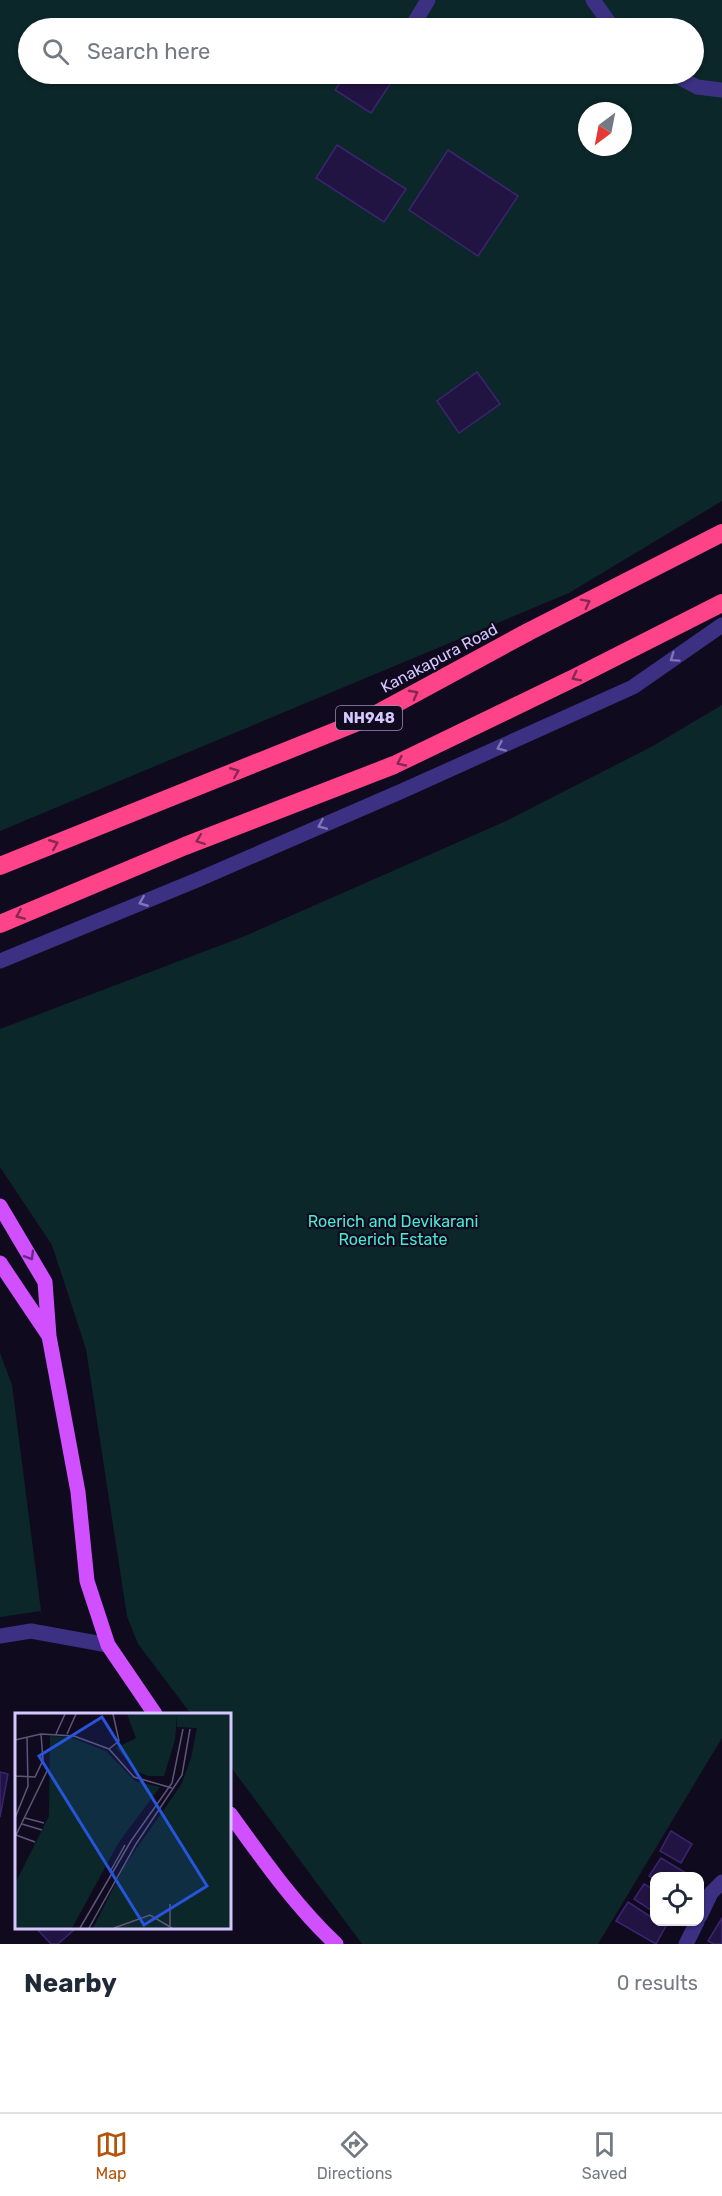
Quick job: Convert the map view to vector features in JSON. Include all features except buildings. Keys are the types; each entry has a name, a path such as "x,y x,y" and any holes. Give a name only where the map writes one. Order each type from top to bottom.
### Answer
{"highway":[{"name":"Kanakapura Road","path":"0,866 373,716 528,632 722,533"},
{"path":"0,924 185,846 394,765 722,603"}],"main road":[{"path":"0,1206 45,1282 49,1336 78,1492 87,1581 108,1645 155,1713"},
{"path":"0,1263 49,1336"},
{"path":"231,1815 323,1932 336,1944"}],"street":[{"path":"417,18 428,0"},
{"path":"594,0 606,18"},
{"path":"691,84 697,87 722,90"},
{"path":"0,961 251,856 633,687 722,625"},
{"path":"0,1636 31,1631 108,1645"},
{"path":"704,1906 711,1893 722,1882"},
{"path":"686,1944 695,1926"}],"green space":[{"path":"0,0 722,0 722,501 569,593 0,831"},
{"name":"Roerich and Devikarani Roerich Estate","path":"722,705 722,1738 598,1944 362,1944 231,1767 231,1713 190,1713 138,1644 127,1616 86,1349 52,1245 0,1167 0,1029 245,936 506,821 651,747"},
{"path":"0,1353 12,1385 41,1611 0,1617"}]}
